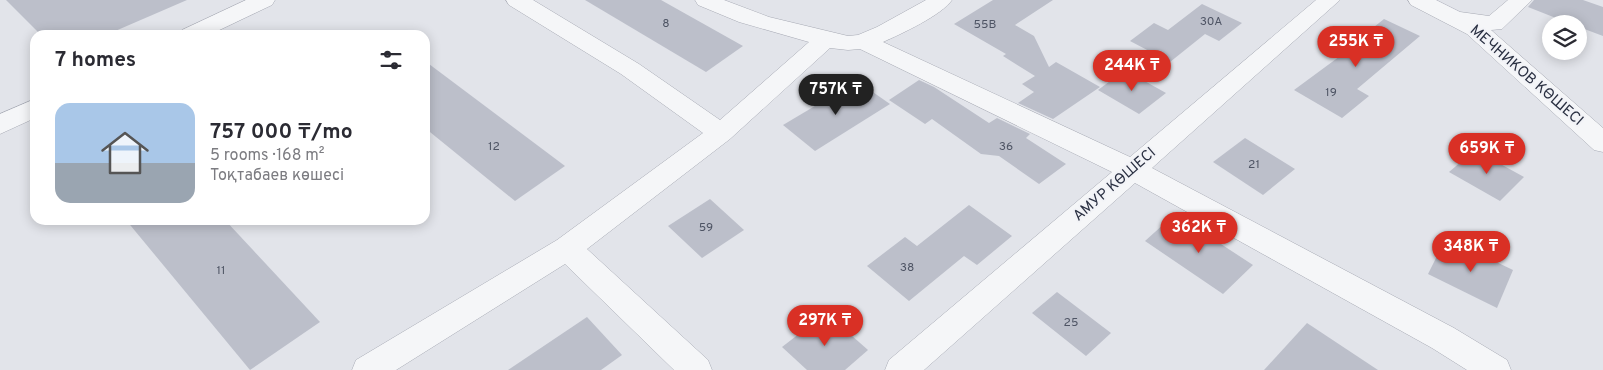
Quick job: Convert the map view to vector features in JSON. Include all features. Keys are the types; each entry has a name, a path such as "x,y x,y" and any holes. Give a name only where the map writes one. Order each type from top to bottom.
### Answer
{"street":[{"path":"201,30 264,0"},
{"path":"517,0 630,69 721,133"},
{"path":"706,0 734,5 826,39 846,43 862,41 913,18 941,0"},
{"name":"АМУР КӨШЕСІ","path":"901,370 1329,0"},
{"name":"МЕЧНИКОВ КӨШЕСІ","path":"1419,0 1475,29 1603,143"},
{"path":"1456,19 1494,24 1521,0"},
{"path":"368,370 567,248 721,133 826,39"},
{"path":"862,41 1133,170 1443,338 1495,370"},
{"path":"0,124 30,110"},
{"path":"567,248 696,370"}],"building":[{"path":"6,0 187,0 118,30 36,30"},
{"path":"585,0 661,0 743,46 706,72"},
{"path":"993,0 1053,0 1015,25 1034,36 1049,67 1056,62 1100,87 1053,119 1018,103 1034,92 1022,84 1035,76 1003,56 1006,54 954,24"},
{"path":"1534,0 1583,0 1603,7 1603,36 1587,30 1587,15 1548,15 1528,7"},
{"path":"1202,4 1242,23 1219,41 1205,34 1170,62 1130,41 1154,23 1168,30"},
{"path":"1384,19 1420,36 1357,89 1369,96 1342,118 1294,90 1351,48 1349,47"},
{"path":"430,65 565,166 515,201 430,132"},
{"path":"1125,70 1166,93 1139,114 1098,90"},
{"path":"919,80 934,87 989,123 997,118 1030,134 1026,138 1066,164 1039,184 999,156 981,154 932,119 925,124 889,100"},
{"path":"857,81 890,104 815,151 783,125"},
{"path":"1245,138 1295,169 1263,195 1213,162"},
{"path":"1475,150 1524,177 1500,201 1449,172"},
{"path":"710,199 744,230 702,258 668,226"},
{"path":"969,205 1012,236 977,265 964,256 909,301 867,266 905,237 917,246"},
{"path":"1175,214 1253,265 1223,294 1145,241"},
{"path":"130,225 230,225 320,322 250,370"},
{"path":"1446,238 1513,270 1497,308 1428,274"},
{"path":"1057,292 1111,333 1086,356 1032,313"},
{"path":"826,313 868,350 845,370 807,370 782,347"},
{"path":"587,317 622,355 601,370 508,370"},
{"path":"1307,323 1378,370 1264,370"}]}
